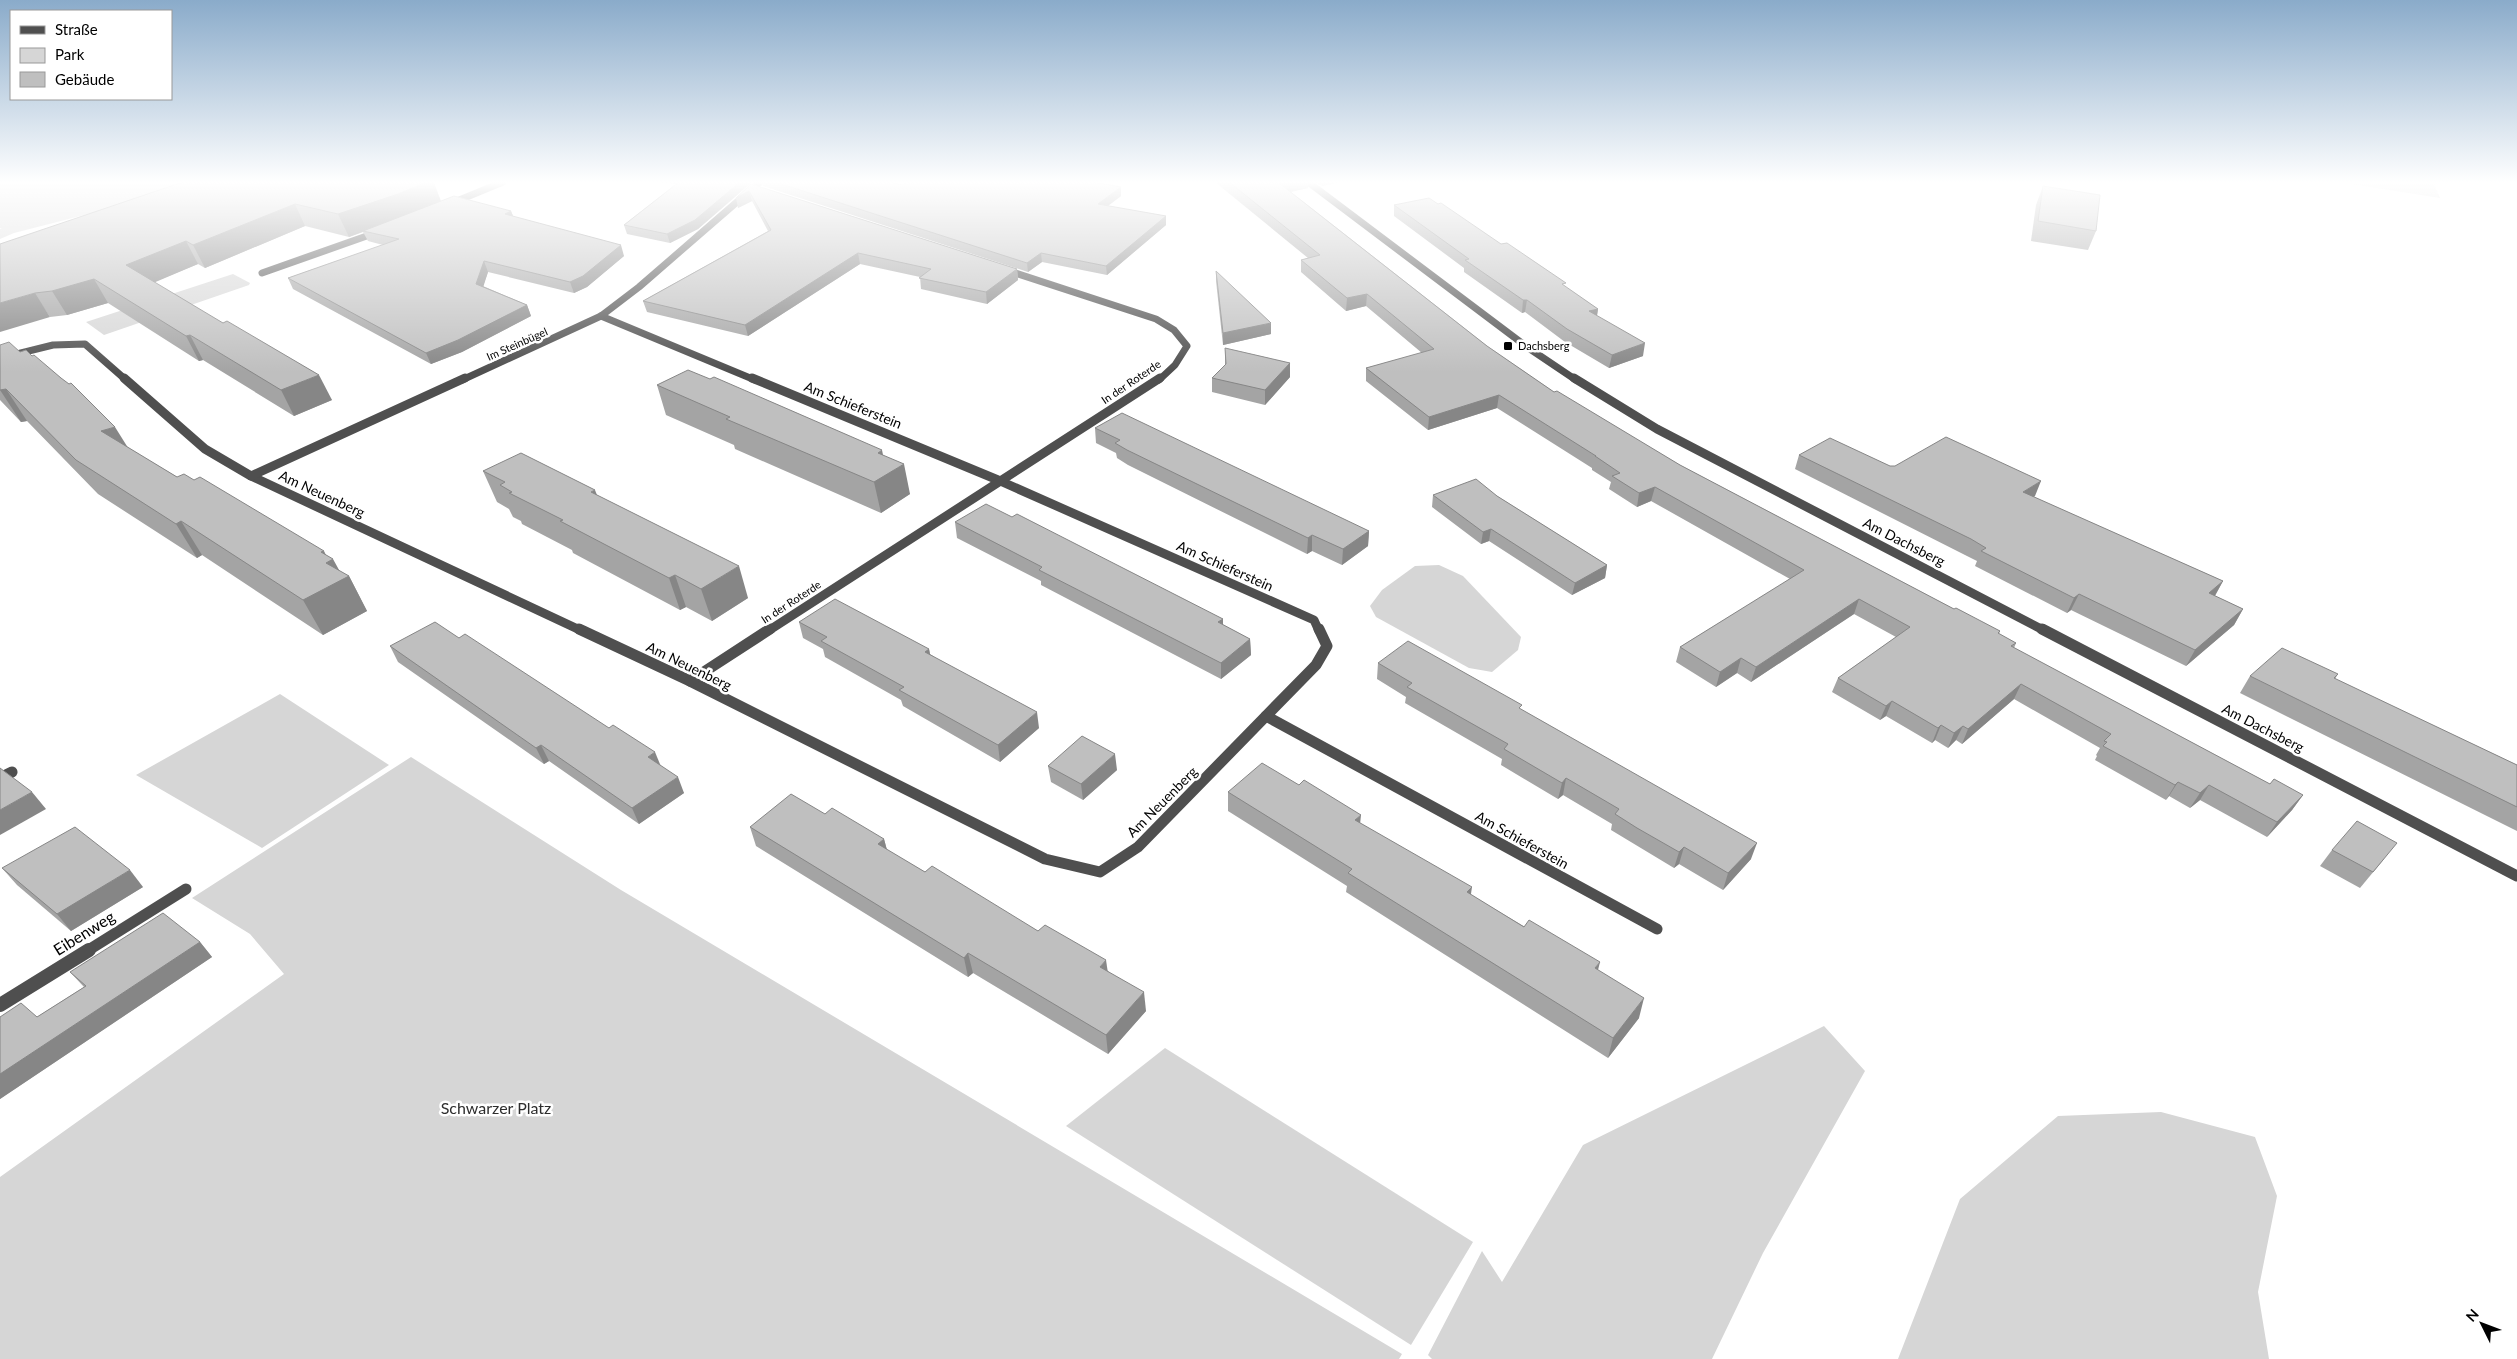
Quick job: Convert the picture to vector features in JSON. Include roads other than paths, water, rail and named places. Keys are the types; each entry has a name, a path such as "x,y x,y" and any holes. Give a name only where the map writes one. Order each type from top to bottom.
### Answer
{"street":[{"path":"262,273 340,245"},
{"name":"Im Steinbügel","path":"251,476 600,316 640,287 688,245"},
{"name":"Am Dachsberg","path":"1392,245 1527,347 1586,386 1657,429 2517,876"},
{"name":"In der Roterde","path":"690,681 1166,372 1184,355 1186,346 1182,338 1172,327 1156,318 1000,268"},
{"name":"Am Schieferstein","path":"600,316 998,480 1314,620 1327,646 1316,664 1266,716 1658,929"},
{"name":"Am Neuenberg","path":"0,358 69,342 85,344 205,449 251,476 690,681 1045,859 1100,872 1138,847 1266,716"},
{"path":"0,778 12,772"},
{"name":"Eibenweg","path":"0,1005 186,889"}],"place":[{"name":"Dachsberg","path":"1508,346"}],"park label":[{"name":"Schwarzer Platz","path":"496,1108"}]}
